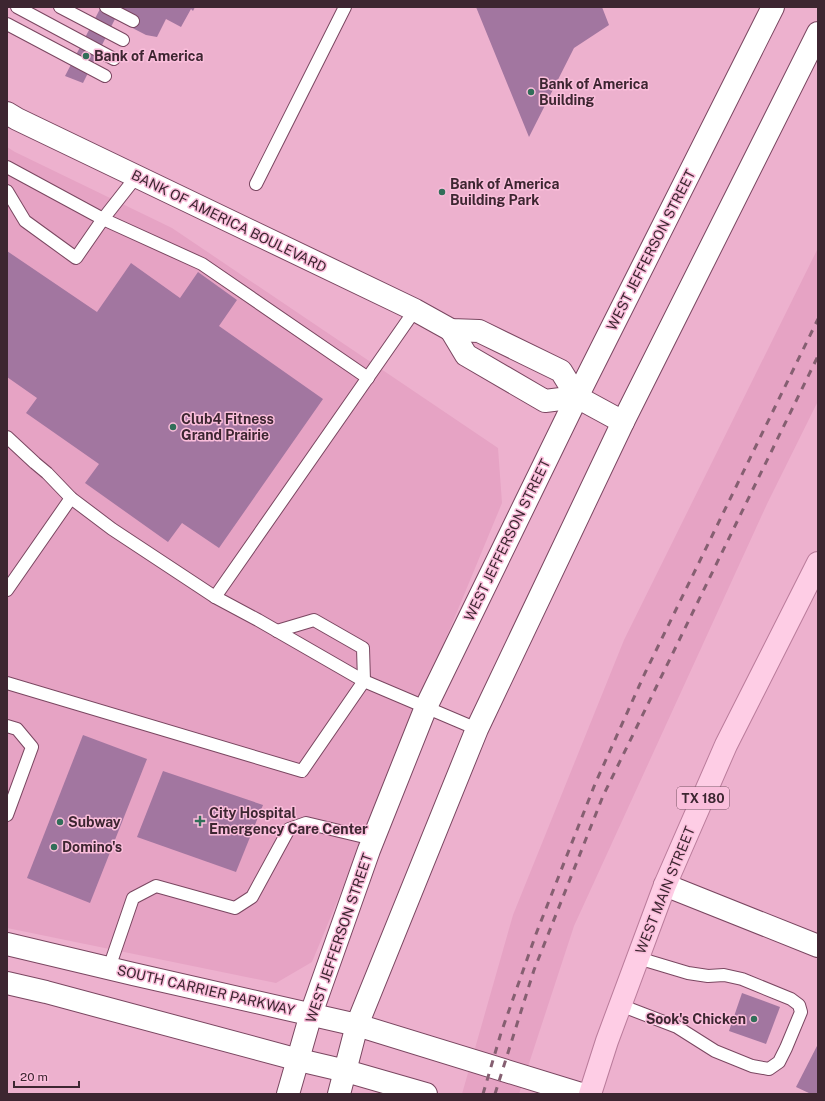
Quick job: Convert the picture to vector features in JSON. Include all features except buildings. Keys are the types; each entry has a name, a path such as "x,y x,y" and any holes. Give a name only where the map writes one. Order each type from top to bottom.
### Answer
{"main road":[{"name":"WEST JEFFERSON STREET","path":"288,1094 311,1014 373,839 426,707 577,397 773,7"},
{"path":"339,1094 357,1025 477,729 623,422 818,33"},
{"name":"BANK OF AMERICA BOULEVARD","path":"7,113 136,177 415,310 451,330 479,331 561,371 577,397 623,422"},
{"name":"BANK OF AMERICA BOULEVARD","path":"451,330 466,355 545,401 577,397"},
{"name":"WEST MAIN STREET","path":"590,1094 607,1041 665,885 726,745 818,563"},
{"path":"665,885 818,946"},
{"name":"SOUTH CARRIER PARKWAY","path":"7,944 357,1025 581,1094"},
{"path":"7,983 60,995 299,1060 346,1071 426,1094"}],"lane":[{"path":"17,7 114,59"},
{"path":"60,7 123,40"},
{"path":"106,7 133,21"},
{"path":"256,184 346,7"},
{"path":"7,24 105,76"},
{"path":"7,167 103,219 202,264 368,378"},
{"path":"7,191 25,221 76,258 103,219 136,177"},
{"path":"215,597 415,310"},
{"path":"7,437 34,463 47,472 71,498 112,529 215,597 364,681 477,729"},
{"path":"7,590 71,498"},
{"path":"7,683 302,771 364,681 363,648 314,620 277,631"},
{"path":"7,726 17,729 32,747 7,815"},
{"path":"109,968 133,898 156,886 235,908 252,897 289,829 306,823 373,839"},
{"path":"620,1005 677,1027 715,1051 752,1066 769,1069 779,1062 801,1012 799,1005 791,999 742,979 724,975 708,976 688,973 638,958"}],"shaded area":[{"path":"7,147 172,228 498,448 502,503 312,962 276,983 7,928"},
{"path":"818,248 818,401 767,504 574,926 519,1094 462,1094 513,915 624,640"}],"railway":[{"path":"483,1094 501,1033 536,934 595,784 645,673 818,319"},
{"path":"495,1094 534,970 603,796 818,356"}],"place":[{"name":"Bank of America","path":"86,56"},
{"name":"Bank of America Building","path":"531,92"},
{"name":"Bank of America Building Park","path":"442,192"},
{"name":"Club4 Fitness Grand Prairie","path":"173,427"},
{"name":"City Hospital Emergency Care Center","path":"200,821"},
{"name":"Subway","path":"60,822"},
{"name":"Domino's","path":"54,847"},
{"name":"Sook's Chicken","path":"754,1019"}]}
